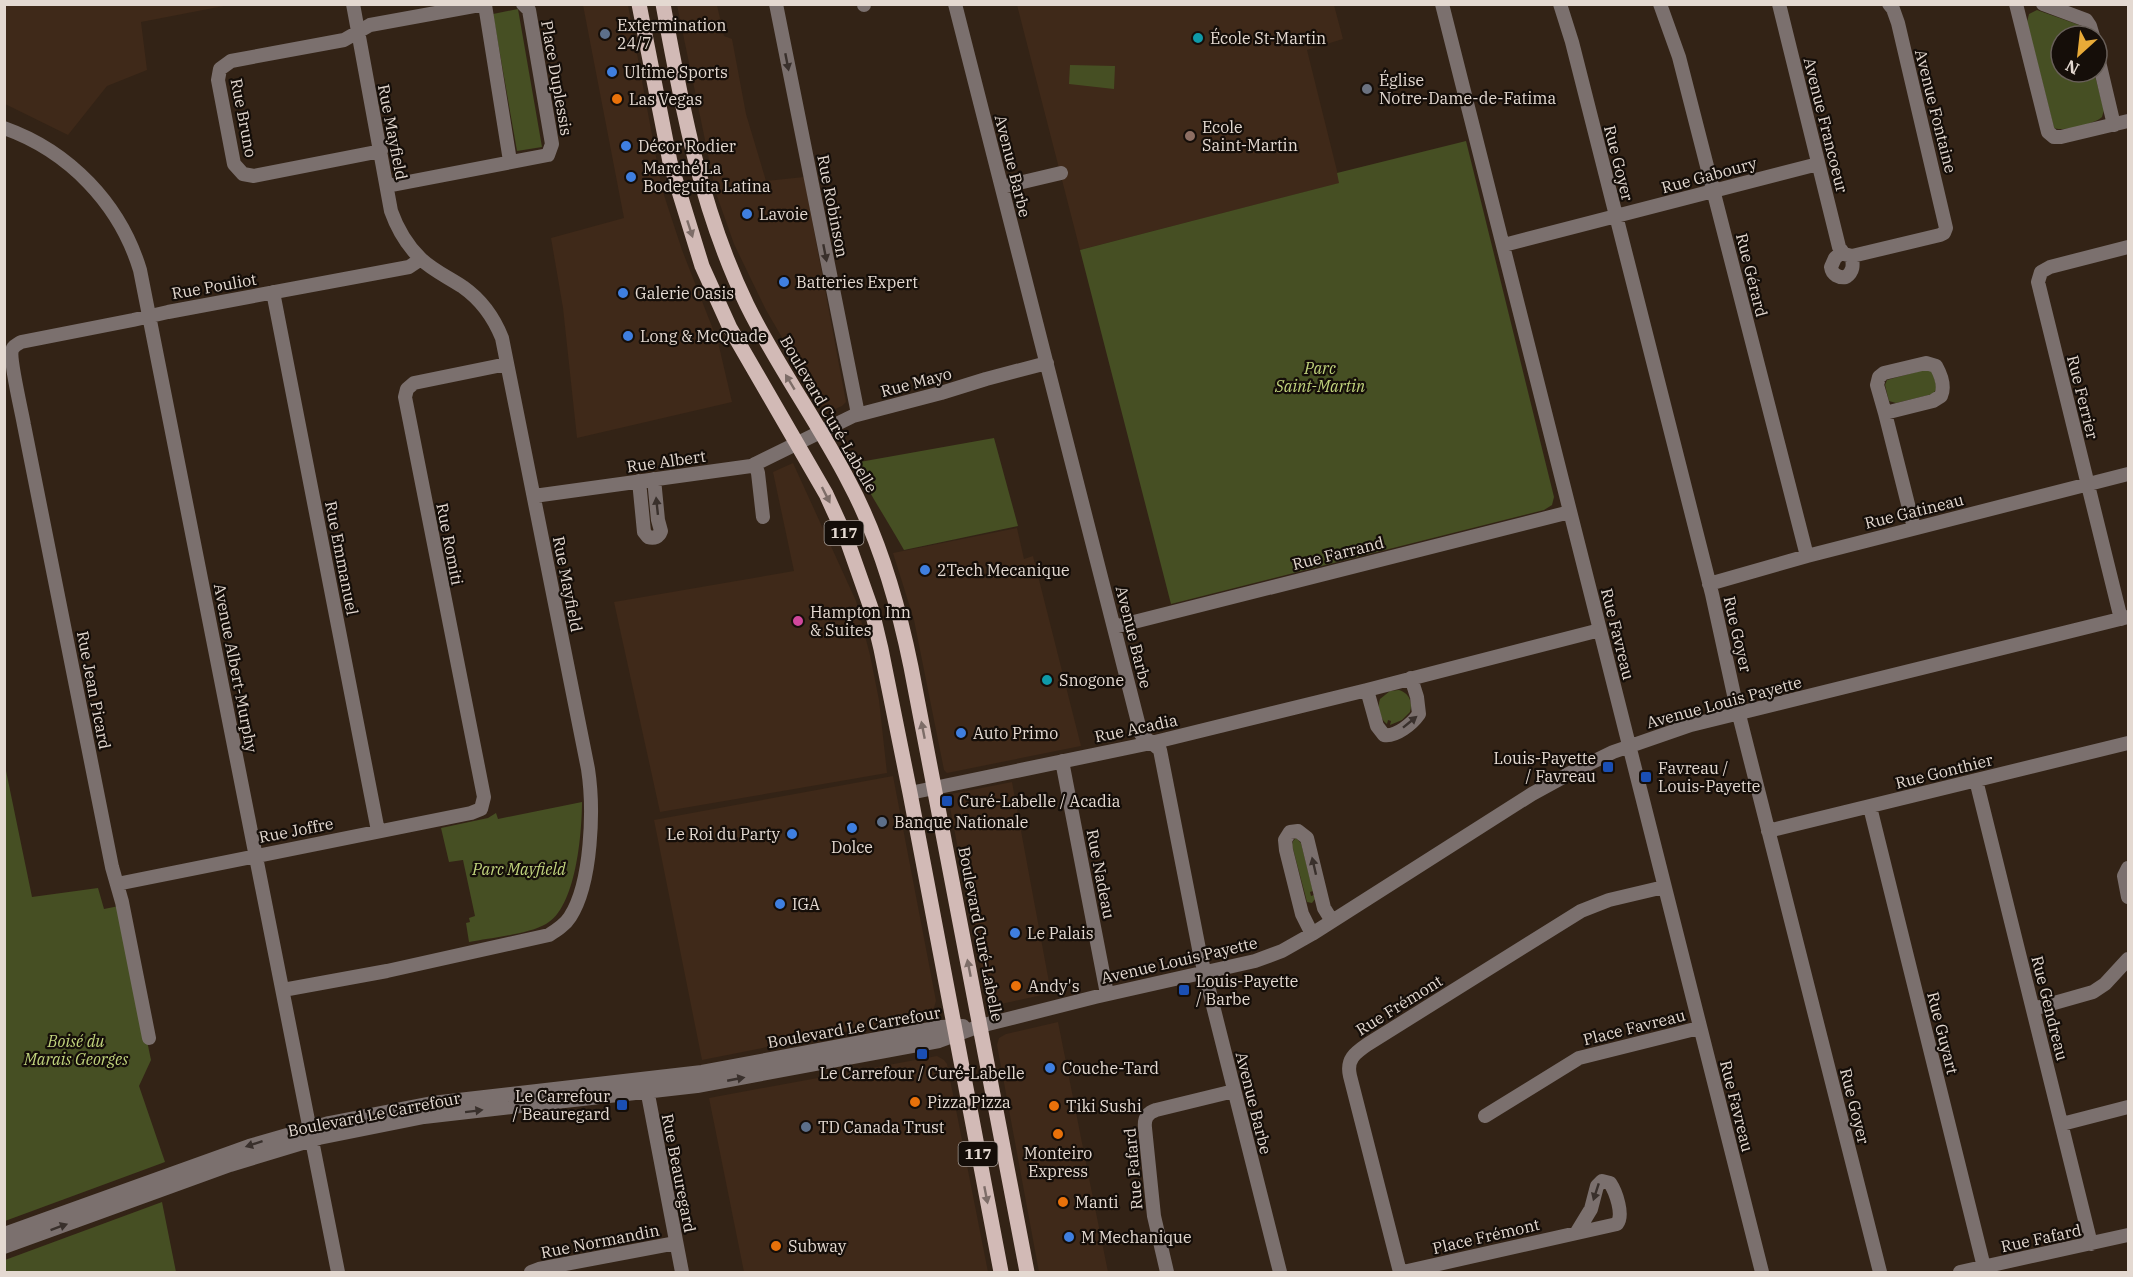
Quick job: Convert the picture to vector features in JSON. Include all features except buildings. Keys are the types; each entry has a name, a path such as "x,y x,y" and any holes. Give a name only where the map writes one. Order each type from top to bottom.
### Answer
{"main road":[{"name":"117","path":"639,4 670,162 696,249 730,328 798,443 833,509 866,591 881,649 910,792 1001,1272"},
{"name":"Boulevard Curé-Labelle","path":"663,4 690,145 718,236 758,326 821,432 861,506 891,587 906,642 1027,1272"}],"street":[{"name":"Rue Mayfield","path":"283,990 534,940 554,932 564,924 572,912 587,860 590,835 590,788 534,496 500,334 483,305 467,290 421,259 395,222 353,4"},
{"path":"357,32 370,25 485,4 510,161"},
{"name":"Place Duplessis","path":"387,186 548,155 552,144 529,10 523,4"},
{"name":"Rue Robinson","path":"776,4 858,414"},
{"name":"Avenue Barbe","path":"955,4 1141,734 1160,750 1205,973 1280,1272"},
{"name":"Rue Favreau","path":"1442,4 1762,1272"},
{"name":"Rue Goyer","path":"1560,4 1575,52 1880,1272"},
{"name":"Rue Gérard","path":"1660,4 1675,43 1807,556"},
{"name":"Avenue Francoeur","path":"1779,4 1839,247 1847,254"},
{"name":"Avenue Fontaine","path":"1847,254 1940,236 1946,228 1898,23 1889,4"},
{"path":"2016,4 2048,132 2054,137 2061,137 2128,121"},
{"path":"2043,4 2086,20 2089,24"},
{"name":"Rue Bruno","path":"357,32 344,40 231,61 220,69 218,80 234,164 243,174 254,176 381,151"},
{"path":"2104,84 2114,125"},
{"name":"Avenue Albert-Murphy","path":"4,128 27,137 59,156 84,177 105,201 124,230 134,251 145,287 338,1272"},
{"name":"Rue Gaboury","path":"1504,245 1818,164"},
{"path":"1002,187 1061,173"},
{"name":"Rue Ferrier","path":"2125,618 2087,484 2039,290 2039,279 2041,272 2050,267 2128,247"},
{"name":"Rue Pouliot","path":"13,348 21,342 409,267 421,259"},
{"name":"Rue Emmanuel","path":"273,292 378,831"},
{"name":"Rue Jean Picard","path":"13,348 12,363 24,425 149,1038"},
{"name":"Rue Mayo","path":"798,443 858,414 1047,363"},
{"path":"1885,413 1939,398 1943,388 1936,366 1926,363 1880,375 1876,383 1914,528"},
{"name":"Rue Romiti","path":"481,809 484,797 405,394 414,383 507,364"},
{"name":"Rue Albert","path":"534,496 755,464 798,443"},
{"path":"755,464 759,476 763,517"},
{"name":"Rue Gatineau","path":"1709,584 1807,556 2128,474"},
{"path":"639,481 644,532 648,537 653,538 661,531 654,479"},
{"name":"Rue Farrand","path":"1114,627 1570,512"},
{"name":"Avenue Louis Payette","path":"980,1026 1276,954 1312,934 1532,794 1581,767 1629,746 1682,728 1740,713 2125,618"},
{"name":"Rue Acadia","path":"910,792 1151,743 1600,630"},
{"path":"1367,690 1377,726 1384,735 1392,735 1412,722 1419,714 1412,678"},
{"name":"Rue Gonthier","path":"1768,831 2128,742"},
{"name":"Rue Nadeau","path":"1062,761 1107,994"},
{"name":"Rue Gendreau","path":"1976,780 2091,1244"},
{"name":"Rue Guyart","path":"1870,807 1984,1267"},
{"name":"Rue Joffre","path":"117,884 471,813 481,809"},
{"path":"1312,934 1302,914 1286,850 1286,840 1290,832 1298,831 1307,838 1324,908 1332,921"},
{"path":"2128,868 2124,876 2128,897"},
{"name":"Rue Frémont","path":"1402,1272 1350,1076 1348,1066 1352,1057 1378,1038 1581,910 1609,900 1664,887"},
{"path":"2033,1009 2093,992 2106,984 2128,959"},
{"name":"Boulevard Le Carrefour","path":"4,1234 176,1171 312,1133 646,1085 940,1027 955,1030 980,1026"},
{"name":"Place Favreau","path":"1485,1116 1579,1058 1700,1028"},
{"name":"Rue Beauregard","path":"646,1085 682,1272"},
{"name":"Rue Fafard","path":"1167,1272 1154,1216 1144,1128 1146,1119 1150,1112 1156,1110 1234,1091"},
{"path":"2062,1124 2128,1107"},
{"name":"Boulevard Le Carrefour","path":"4,1247 312,1133"},
{"name":"Place Frémont","path":"1402,1272 1577,1232"},
{"name":"Rue Fafard","path":"1960,1272 2128,1235"},
{"name":"Rue Normandin","path":"531,1272 676,1243"}],"shaded area":[{"path":"4,5 229,5 141,22 147,70 107,86 68,135 5,104"},
{"path":"583,5 628,5 662,189 682,250 718,342 732,402 577,438 563,308 551,238 624,218"},
{"path":"677,5 717,5 724,36 732,39 746,114 766,181 804,177 846,402 826,413 766,310 734,244 716,193"},
{"name":"Ecole Saint-Martin","path":"1017,5 1334,5 1343,39 1307,50 1340,183 1080,250"},
{"path":"793,463 856,601 879,700 887,773 660,812 614,602 794,571 773,472"},
{"path":"1017,528 1024,559 1033,556 1081,746 947,773 944,770 914,620 893,553"},
{"path":"893,776 936,1001 933,1011 929,1015 702,1060 654,820"},
{"path":"1012,782 1051,993 1001,1004 993,1003 986,995 948,797 951,794"},
{"path":"1058,1022 1108,1272 1039,1272 997,1045 999,1038 1006,1034"},
{"path":"937,1056 947,1064 988,1272 744,1272 709,1098"}],"green space":[{"path":"518,9 542,147 517,151 493,14"},
{"path":"2037,10 2076,24 2049,24 2049,84 2097,84 2104,110 2102,117 2098,120 2071,128 2054,128 2027,22 2029,14"},
{"path":"1070,65 1115,66 1114,89 1069,84"},
{"name":"Parc Saint-Martin","path":"1466,141 1554,497 1552,505 1544,510 1171,604 1080,250 1339,183 1337,173"},
{"path":"1927,369 1932,371 1937,388 1933,394 1896,403 1889,401 1885,385 1887,380"},
{"path":"994,438 1018,526 904,550 854,463"},
{"path":"1399,690 1409,698 1410,712 1402,720 1390,725 1391,721 1388,720 1387,724 1381,716 1379,702 1390,691"},
{"name":"Boisé du Marais Georges","path":"4,761 32,897 98,888 104,909 119,906 151,1060 139,1086 165,1162 5,1221"},
{"name":"Parc Mayfield","path":"582,802 579,850 571,887 556,915 546,924 530,930 469,942 466,923 470,922 469,918 475,916 463,860 449,862 441,828 488,818 496,813 498,819"},
{"path":"1296,838 1301,843 1313,891 1310,892 1311,896 1314,895 1315,899 1312,903 1307,902 1292,845"},
{"path":"162,1202 176,1272 5,1272 5,1260"}],"place":[{"name":"Extermination 24/7","path":"605,34"},
{"name":"École St-Martin","path":"1198,38"},
{"name":"Ultime Sports","path":"612,72"},
{"name":"Église Notre-Dame-de-Fatima","path":"1367,89"},
{"name":"Las Vegas","path":"617,99"},
{"name":"Ecole Saint-Martin","path":"1190,136"},
{"name":"Décor Rodier","path":"626,146"},
{"name":"Marché La Bodeguita Latina","path":"631,177"},
{"name":"Lavoie","path":"747,214"},
{"name":"Batteries Expert","path":"784,282"},
{"name":"Galerie Oasis","path":"623,293"},
{"name":"Long & McQuade","path":"628,336"},
{"name":"2Tech Mecanique","path":"925,570"},
{"name":"Hampton Inn & Suites","path":"798,621"},
{"name":"Snogone","path":"1047,680"},
{"name":"Auto Primo","path":"961,733"},
{"name":"Louis-Payette / Favreau","path":"1608,767"},
{"name":"Favreau / Louis-Payette","path":"1646,777"},
{"name":"Curé-Labelle / Acadia","path":"947,801"},
{"name":"Banque Nationale","path":"882,822"},
{"name":"Dolce","path":"852,828"},
{"name":"Le Roi du Party","path":"792,834"},
{"name":"IGA","path":"780,904"},
{"name":"Le Palais","path":"1015,933"},
{"name":"Andy's","path":"1016,986"},
{"name":"Louis-Payette / Barbe","path":"1184,990"},
{"name":"Le Carrefour / Curé-Labelle","path":"922,1054"},
{"name":"Couche-Tard","path":"1050,1068"},
{"name":"Pizza Pizza","path":"915,1102"},
{"name":"Le Carrefour / Beauregard","path":"622,1105"},
{"name":"Tiki Sushi","path":"1054,1106"},
{"name":"TD Canada Trust","path":"806,1127"},
{"name":"Monteiro Express","path":"1058,1134"},
{"name":"Manti","path":"1063,1202"},
{"name":"M Mechanique","path":"1069,1237"},
{"name":"Subway","path":"776,1246"}]}
